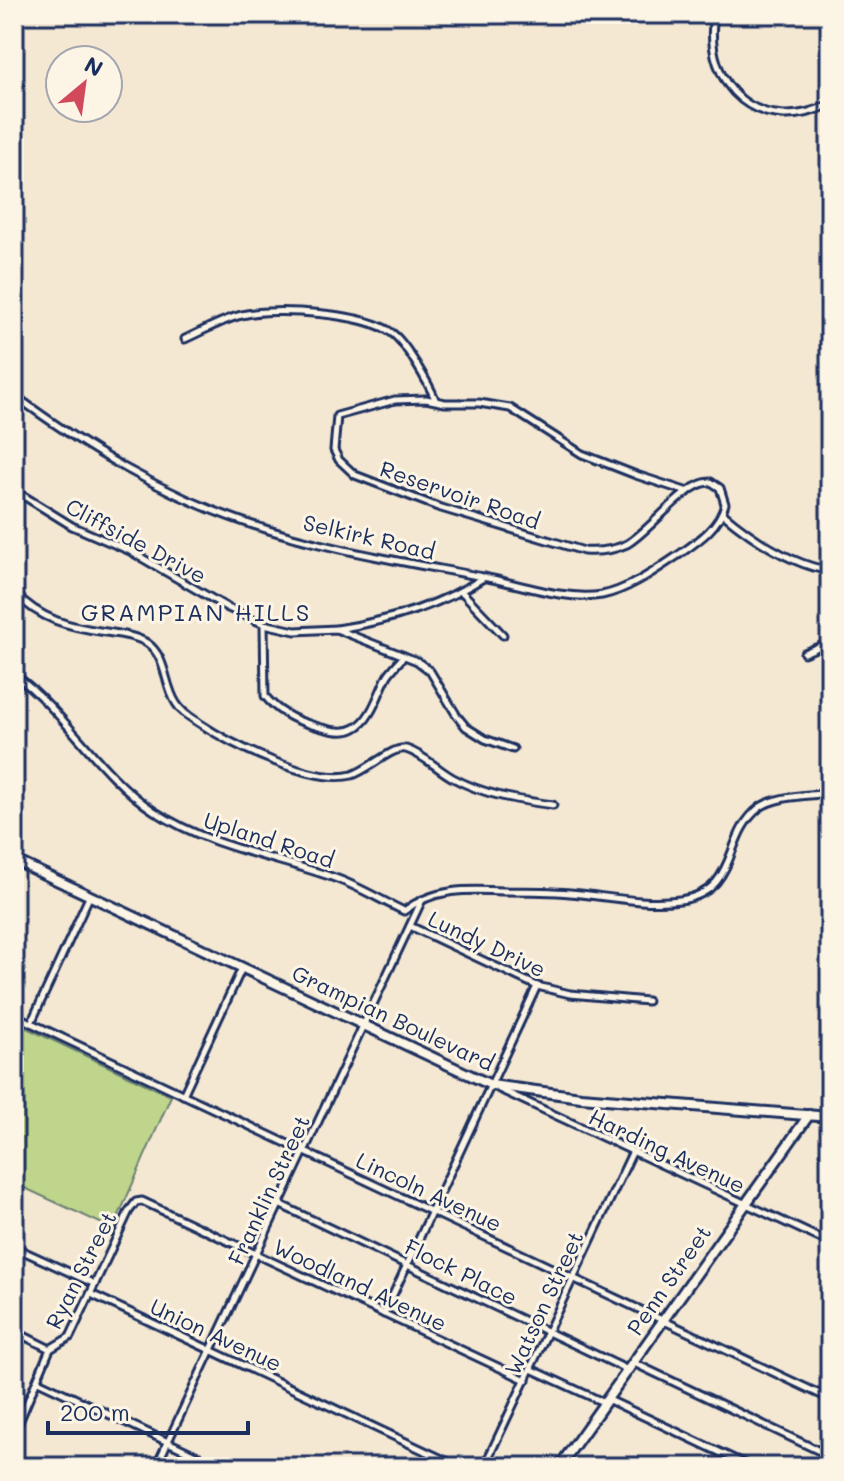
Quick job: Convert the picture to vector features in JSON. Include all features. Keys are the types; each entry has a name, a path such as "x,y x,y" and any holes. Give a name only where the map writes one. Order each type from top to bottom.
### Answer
{"street":[{"path":"714,14 711,31 715,64 721,77 743,100 756,108 782,115 816,111 830,104"},
{"path":"185,339 242,315 287,311 369,322 393,333 435,399"},
{"name":"Selkirk Road","path":"14,395 117,465 158,487 225,515 323,544 561,593 606,594 654,570 690,547 709,532 722,513"},
{"name":"Reservoir Road","path":"688,492 582,454 510,408 479,403 445,403 435,399 395,400 337,416 334,448 337,456 355,475 438,507 514,528 554,544 584,551 608,550 626,544 705,481 716,485 725,499 722,513"},
{"name":"Cliffside Drive","path":"14,490 72,526 130,551 228,608 264,624 295,631 336,629"},
{"path":"722,513 784,556 813,568 830,571"},
{"path":"336,629 394,616 461,591 485,577"},
{"path":"461,591 503,635"},
{"path":"14,592 30,608 59,623 123,635 148,644 158,654 175,702 184,712 228,740 270,760 314,773 347,776 370,767 396,750 406,749 451,777 484,792 553,805"},
{"path":"264,624 265,696 297,720 332,730 353,730 363,723 387,677 404,656"},
{"path":"336,629 404,656 430,671 466,727 485,739 513,749"},
{"path":"804,653 830,642"},
{"name":"Upland Road","path":"14,674 46,701 79,742 121,785 151,809 187,830 243,851 333,877 404,911 422,899 443,892 471,889 569,893 652,901 689,898 711,888 722,876 744,827 758,809 777,801 830,793"},
{"name":"Grampian Boulevard","path":"14,860 491,1085 581,1097 830,1117"},
{"path":"31,1023 90,895"},
{"path":"410,926 422,899"},
{"name":"Lundy Drive","path":"410,926 537,986 570,994 647,1001"},
{"name":"Franklin Street","path":"156,1467 410,926"},
{"path":"183,1095 242,968"},
{"path":"384,1314 537,986"},
{"name":"Lincoln Avenue","path":"14,1015 830,1399"},
{"name":"Harding Avenue","path":"491,1085 830,1243"},
{"name":"Penn Street","path":"559,1467 809,1115"},
{"name":"Watson Street","path":"484,1467 632,1153"},
{"name":"Woodland Avenue","path":"137,1201 148,1203 526,1380"},
{"name":"Ryan Street","path":"50,1349 70,1337 129,1211 137,1201"},
{"name":"Flock Place","path":"279,1204 548,1331 830,1456"},
{"path":"14,1247 95,1284"},
{"name":"Union Avenue","path":"91,1294 459,1467"},
{"path":"14,1331 50,1349 14,1434"},
{"path":"531,1369 751,1467"},
{"path":"38,1381 221,1467"}],"green space":[{"path":"14,1022 171,1096 113,1229 14,1183"}],"district":[{"name":"GRAMPIAN HILLS","path":"196,613"}]}
